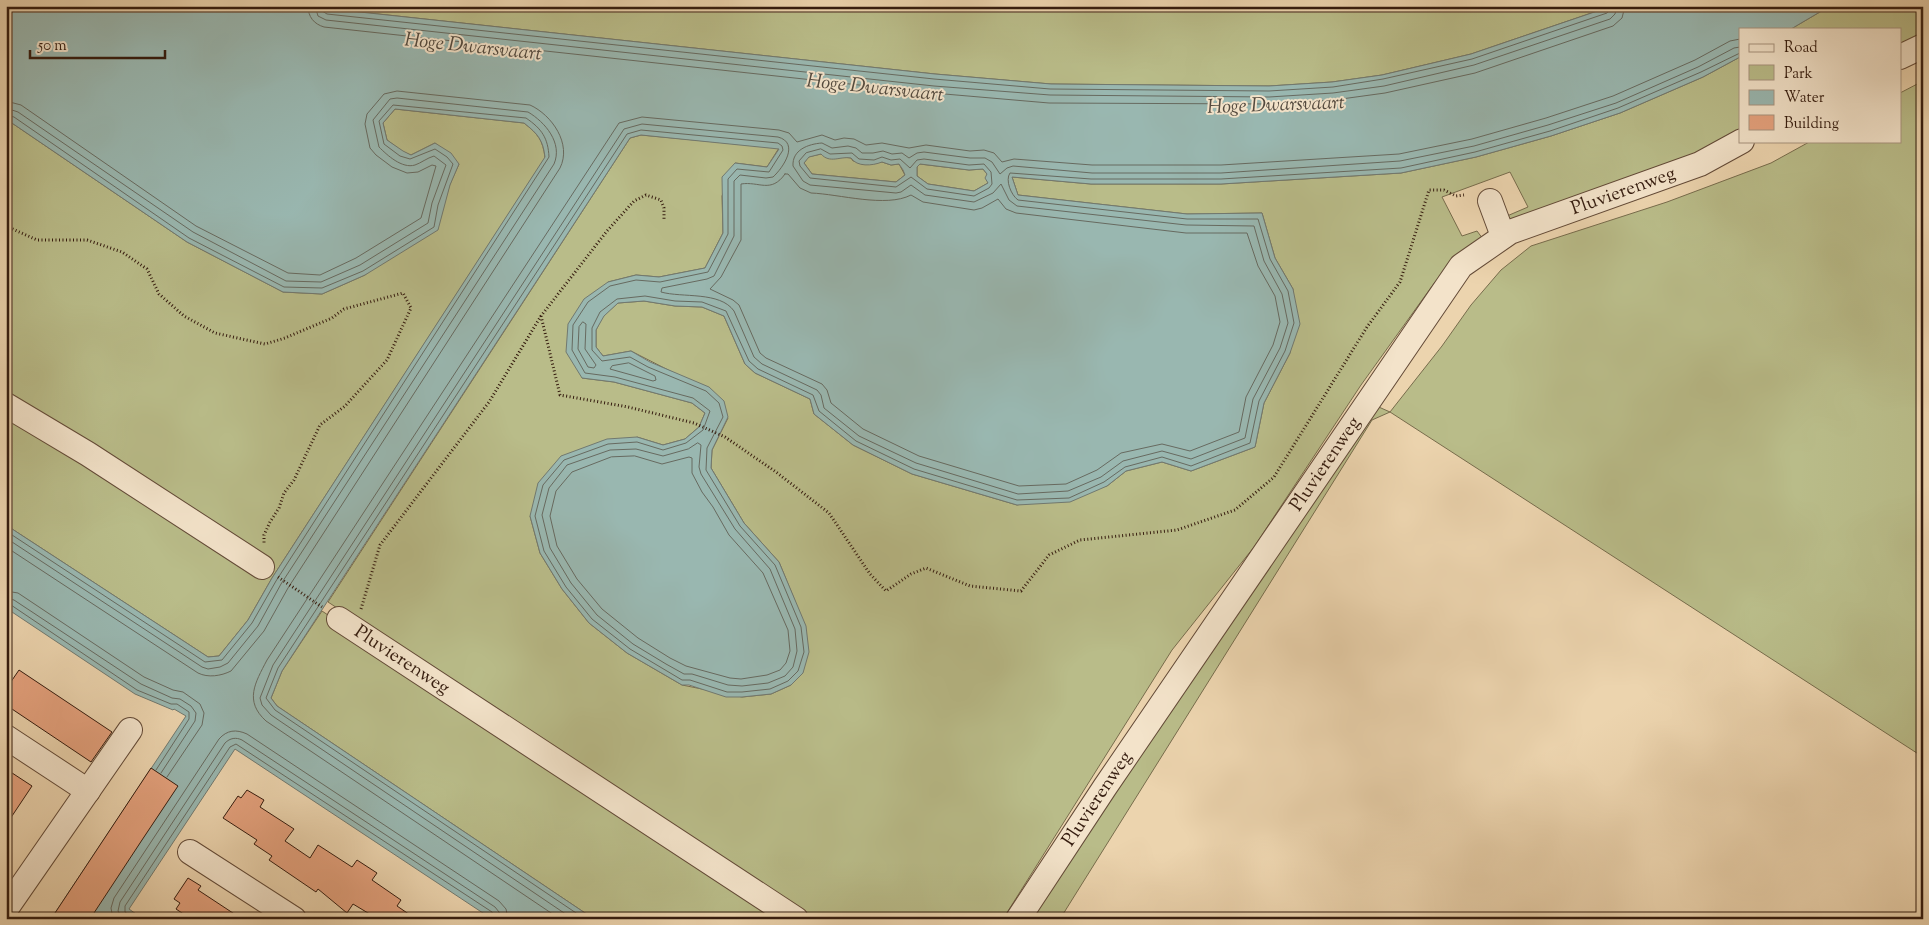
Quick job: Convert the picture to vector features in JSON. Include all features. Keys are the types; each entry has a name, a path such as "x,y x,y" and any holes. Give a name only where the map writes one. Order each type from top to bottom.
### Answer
{"street":[{"path":"1902,56 1923,46"},
{"name":"Pluvierenweg","path":"1018,919 1105,787 1461,266 1510,232 1700,164 1740,142"},
{"path":"1490,201 1503,236"},
{"path":"6,405 88,454 262,566"},
{"name":"Pluvierenweg","path":"347,624 796,919"},
{"path":"6,910 130,730"},
{"path":"6,737 88,791"},
{"path":"190,852 294,919"}],"path":[{"path":"541,316 560,395 628,407 694,423 725,437 776,472 829,513 870,574 886,591 911,574 926,568 970,586 1021,591 1049,555 1080,540 1177,530 1235,510 1274,477 1368,327 1400,282 1429,190 1444,190 1456,196 1464,195"},
{"path":"347,624 380,545 489,402 541,316 607,231 634,201 646,195 661,200 664,208 664,220"},
{"path":"6,226 37,240 87,240 122,252 147,268 159,294 184,316 214,333 265,344 285,338 332,318 344,309 403,293 412,308 387,360 345,406 320,425 294,480 284,493 279,508 264,535 266,560 262,566"},
{"name":"Pluvierenweg","path":"262,566 347,624"}],"green space":[{"path":"304,6 1612,6 1471,54 1382,75 1332,82 1269,86 1051,84 935,74"},
{"path":"1830,6 1923,6 1923,35 1902,47 1902,28 1793,28"},
{"path":"1739,58 1739,133 1681,161 1510,222 1507,216 1528,207 1510,172 1442,197 1462,236 1477,231 1483,239 1459,258 1435,282 1361,385 1254,547 1172,650 1003,919 812,919 328,602 630,138 641,135 779,148 767,167 735,163 722,196 723,233 705,268 659,277 636,275 608,282 582,378 614,382 692,403 705,413 699,427 685,439 663,445 637,437 530,516 540,553 562,589 589,623 627,653 682,685 742,697 771,694 791,685 795,601 779,562 744,523 711,468 712,450 728,418 676,374 631,351 603,356 596,347 596,330 603,316 618,303 644,301 675,306 702,307 724,316 745,364 755,373 810,399 814,414 853,445 912,474 1017,505 1107,486 1126,471 1162,462 1191,471 1255,447 1264,403 1290,353 1293,289 1275,258 1262,213 1187,214 1018,195 1012,177 1091,184 1221,184 1401,173 1476,157 1551,136 1620,113 1703,77"},
{"path":"1923,81 1923,757 1390,412 1442,346 1471,305 1501,270 1531,246 1667,202 1771,163 1809,142 1902,142 1902,92"},
{"path":"395,109 524,123 539,138 543,146 545,158 272,578 248,620 219,656 208,657 6,525 6,119 187,242 283,292 322,294 365,275 443,207 459,164 435,143 411,155 403,152 387,140 383,123"},
{"path":"821,154 851,158 853,161 882,162 891,165 899,164 905,175 896,182 812,174 804,163 808,157"},
{"path":"920,164 969,170 983,169 987,174 988,183 974,191 928,184 917,176 917,167"},
{"path":"1372,404 1390,412 1372,420 1060,919 1030,919"},
{"path":"322,611 779,919 594,919 277,706 271,698 282,671"}],"water":[{"name":"Hoge Dwarsvaart","path":"6,6 304,6 935,74 1051,84 1269,86 1332,82 1382,75 1471,54 1612,6 1830,6 1793,28 1739,28 1739,58 1703,77 1620,113 1551,136 1476,157 1401,173 1221,184 1091,184 1012,177 1018,195 1187,214 1262,213 1275,258 1293,289 1300,324 1290,353 1264,403 1255,447 1191,471 1162,462 1126,471 1107,486 1070,502 1017,505 912,474 853,445 814,414 810,399 755,373 745,364 724,316 702,307 675,306 644,301 618,303 604,316 596,330 596,347 603,356 631,351 650,362 709,387 724,401 728,417 712,450 711,468 744,523 779,562 806,626 809,652 803,673 791,685 771,694 726,697 689,685 682,685 627,653 589,623 562,589 540,553 530,516 538,483 561,456 607,439 637,437 663,445 685,439 699,427 705,413 692,403 614,382 582,378 566,352 568,324 584,299 608,282 636,275 659,277 705,268 723,233 722,177 735,163 767,167 779,149 641,135 630,138 282,671 271,698 277,706 594,919 492,919 235,749 129,909 143,919 51,919 186,716 174,709 135,694 6,608 6,525 208,657 219,656 248,620 272,578 545,157 543,146 539,138 524,123 395,109 383,123 387,140 411,155 435,143 451,153 459,164 450,185 438,230 365,275 322,294 283,292 187,242 6,119","holes":["821,154 828,159 851,158 857,163 865,165 882,162 891,165 899,164 905,175 896,182 812,174 804,163 809,157","920,164 969,170 983,169 987,174 985,178 988,183 974,191 928,184 917,176 917,167"]}],"building":[{"path":"19,670 112,732 91,762 6,705 6,689"},
{"path":"151,768 178,786 90,919 51,919"},
{"path":"6,769 32,786 6,825"},
{"path":"247,790 264,800 260,807 294,829 285,841 310,858 318,845 352,867 357,860 377,873 372,880 401,900 397,906 416,919 378,919 353,904 347,913 318,889 316,892 269,860 272,856 254,844 257,840 223,818 238,796 241,798"},
{"path":"188,878 201,886 198,890 242,919 191,919 176,909 180,903 174,899"}]}
